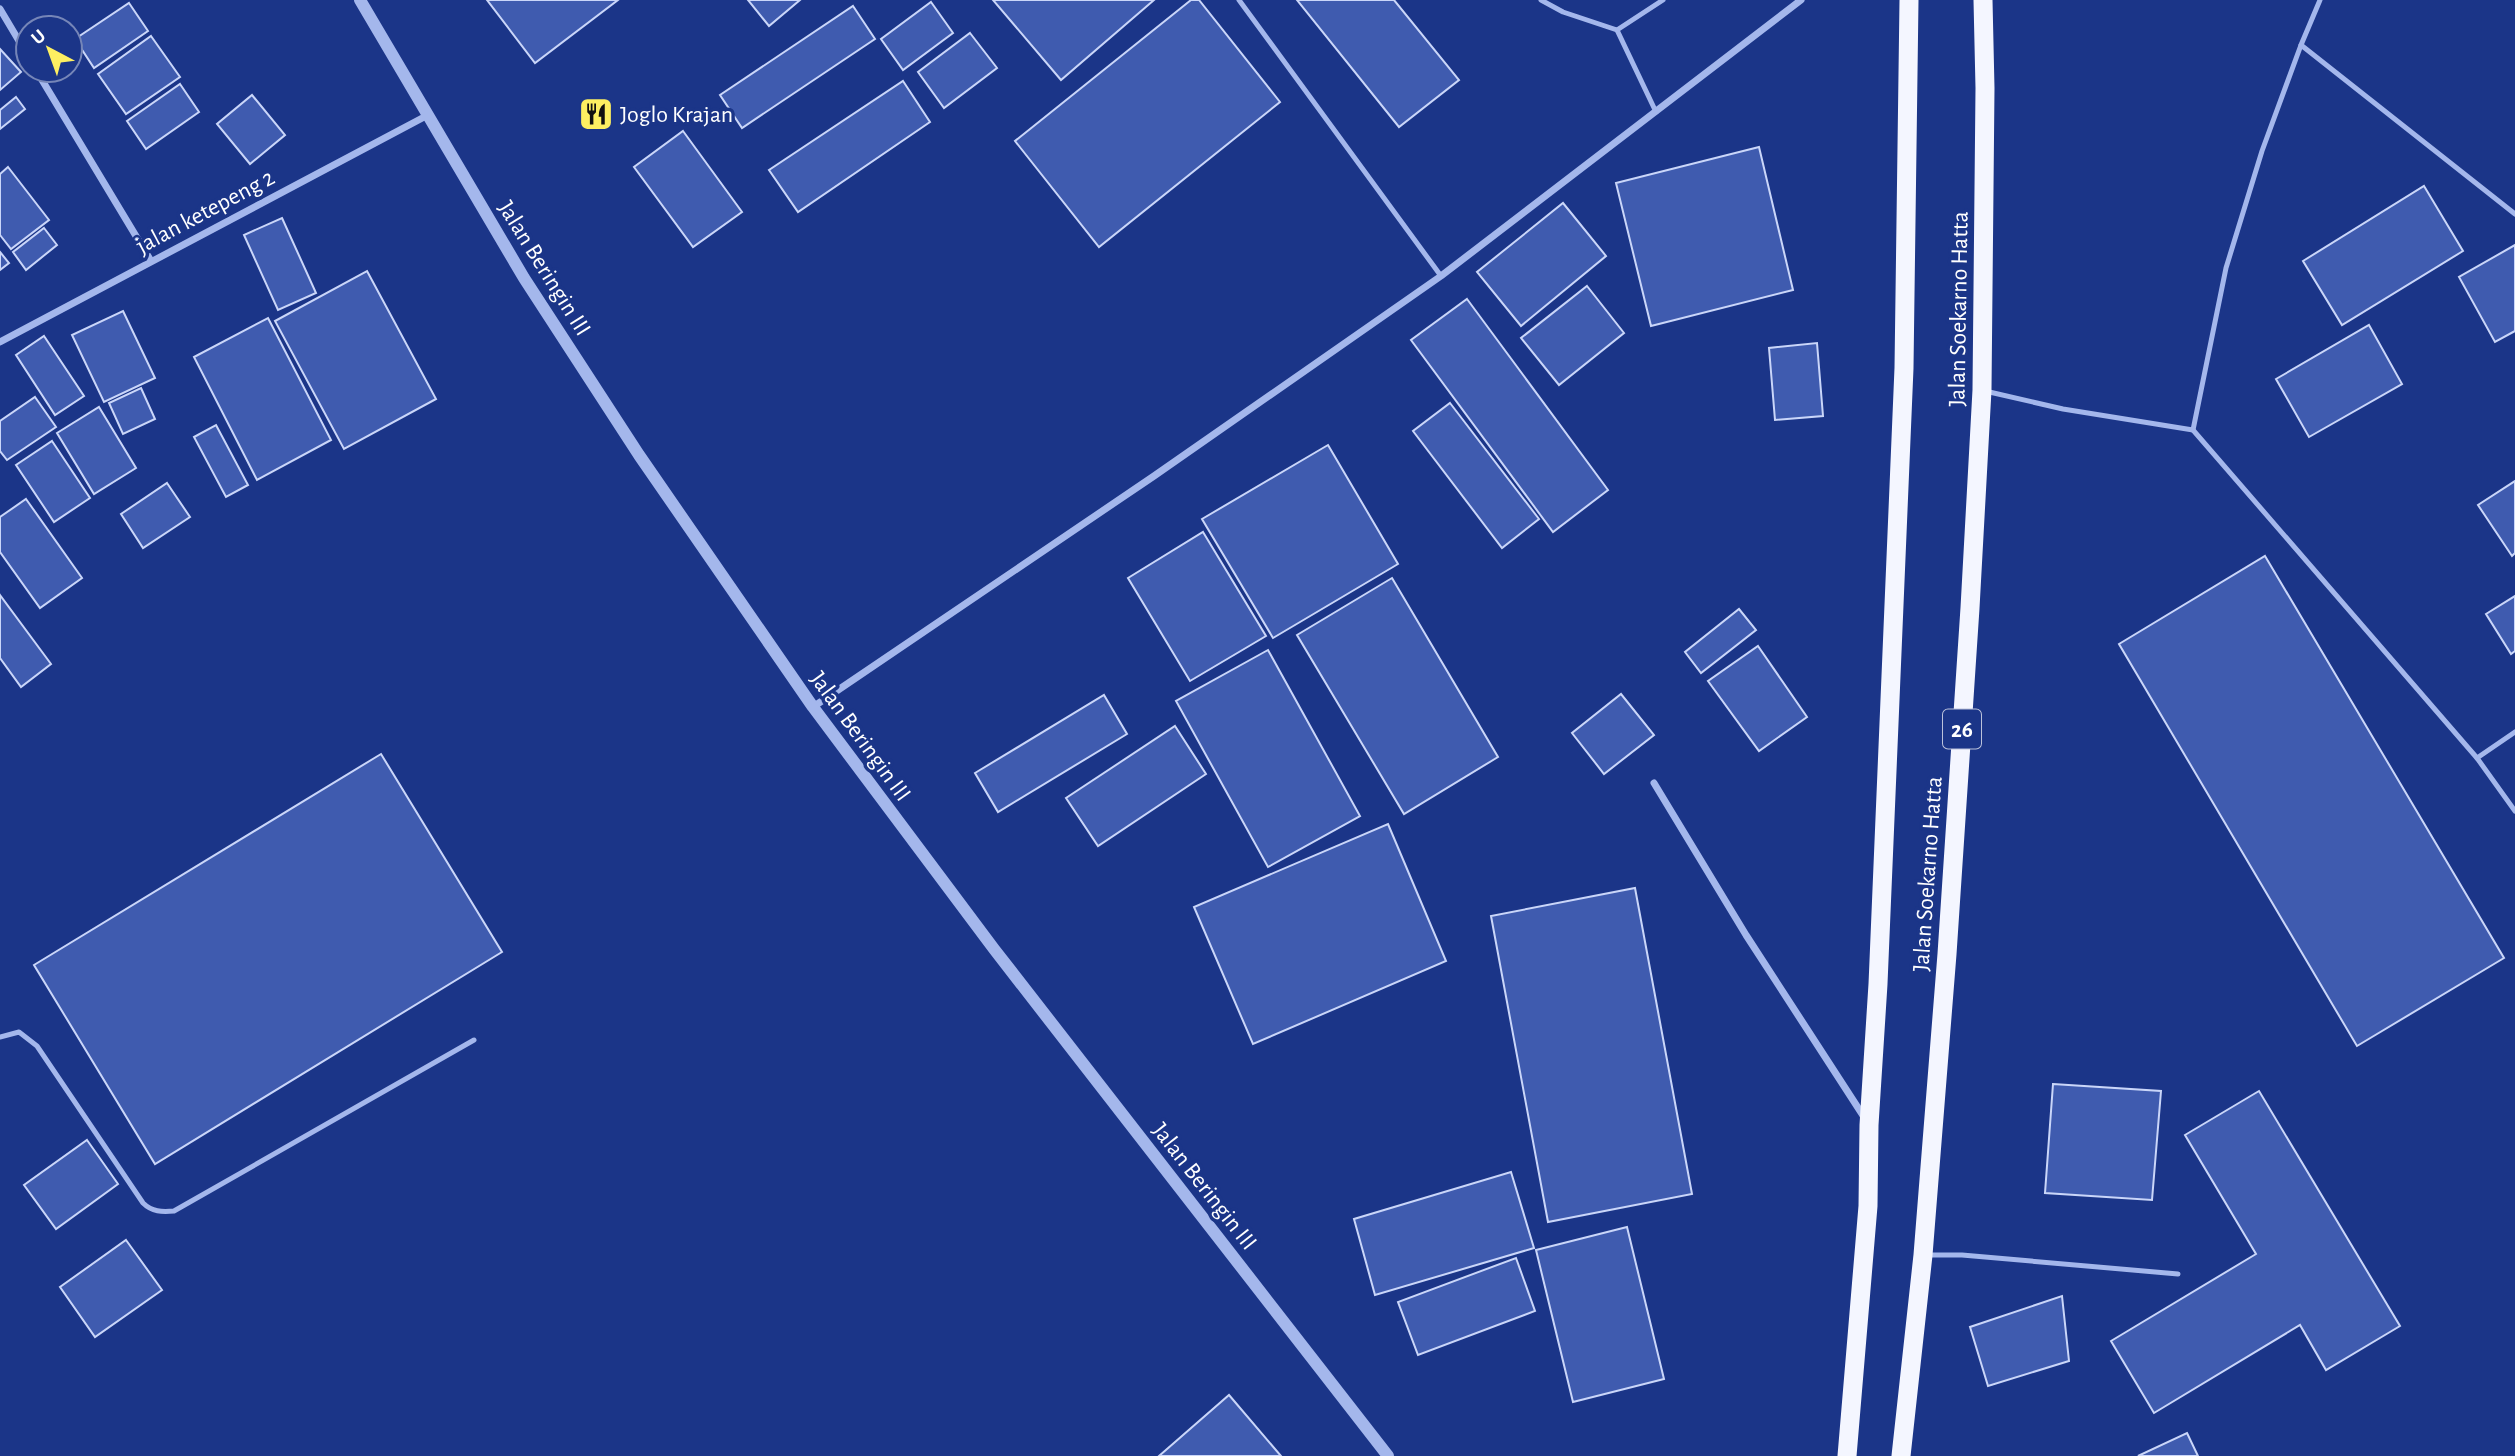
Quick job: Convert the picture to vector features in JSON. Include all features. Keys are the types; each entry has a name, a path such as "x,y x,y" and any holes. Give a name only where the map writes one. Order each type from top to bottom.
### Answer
{"highway":[{"name":"Jalan Soekarno Hatta","path":"1847,1456 1868,1206 1869,1125 1878,984 1904,368 1909,0"},
{"name":"Jalan Soekarno Hatta","path":"1901,1456 1923,1255 1947,954 1982,390 1985,88 1983,0"}],"street":[{"name":"Jalan Beringin III","path":"360,0 524,278 617,422 813,707 994,949 1388,1456"},
{"path":"813,707 1154,476 1441,276 1801,0"},
{"path":"0,9 14,32"},
{"path":"44,84 151,261"},
{"name":"jalan ketepeng 2","path":"0,342 428,115"},
{"path":"1654,783 1746,935 1869,1125"}],"lane":[{"path":"1239,0 1441,276"},
{"path":"1541,0 1563,12 1617,30 1656,111"},
{"path":"1617,30 1662,0"},
{"path":"2193,430 2226,268 2262,150 2320,0"},
{"path":"2301,45 2515,214"},
{"path":"1982,390 2063,409 2193,430 2477,758 2515,811"},
{"path":"2477,758 2515,732"},
{"path":"0,1037 19,1032 37,1046 143,1203 163,1212 174,1211 474,1040"},
{"path":"1923,1255 1962,1255 2178,1274"}],"building":[{"path":"487,0 618,0 535,63"},
{"path":"748,0 800,0 769,26"},
{"path":"993,0 1154,0 1061,80"},
{"path":"1191,0 1199,0 1280,102 1099,247 1015,141"},
{"path":"1297,0 1394,0 1459,80 1399,127"},
{"path":"931,2 953,33 903,70 881,39"},
{"path":"129,3 148,31 94,68 84,53 84,33"},
{"path":"853,6 875,39 742,128 720,95"},
{"path":"970,33 997,68 944,108 918,72"},
{"path":"151,36 180,77 126,114 98,74"},
{"path":"0,49 14,64 14,78 0,90"},
{"path":"903,81 930,122 798,212 769,170"},
{"path":"180,84 199,112 146,149 127,121"},
{"path":"252,95 285,135 250,164 217,124"},
{"path":"16,97 25,109 0,129 0,110"},
{"path":"683,131 742,212 693,247 634,167"},
{"path":"1759,147 1793,290 1651,326 1616,183"},
{"path":"8,167 49,220 11,249 0,235 0,174"},
{"path":"2424,186 2463,251 2342,325 2303,261"},
{"path":"1563,203 1606,256 1521,326 1477,272"},
{"path":"282,218 316,293 278,310 244,235"},
{"path":"44,228 57,245 26,270 13,252"},
{"path":"2515,245 2515,331 2495,342 2459,277"},
{"path":"0,252 9,263 0,270"},
{"path":"367,271 436,399 344,449 275,321"},
{"path":"1587,286 1624,333 1559,385 1521,338"},
{"path":"1467,299 1608,490 1553,532 1411,340"},
{"path":"123,311 155,378 104,402 72,335"},
{"path":"268,318 331,440 257,480 194,357"},
{"path":"2369,325 2402,384 2309,437 2276,379"},
{"path":"44,336 84,396 55,415 16,355"},
{"path":"1817,343 1823,416 1775,420 1769,348"},
{"path":"141,388 155,419 123,434 109,403"},
{"path":"35,397 56,427 7,460 0,451 0,421"},
{"path":"1450,403 1539,519 1502,548 1413,431"},
{"path":"99,407 136,468 94,494 57,433"},
{"path":"216,425 248,485 226,497 194,437"},
{"path":"52,441 90,498 54,522 16,465"},
{"path":"1328,445 1398,564 1273,638 1202,519"},
{"path":"2515,481 2515,553 2512,556 2478,505"},
{"path":"167,483 190,517 143,548 121,514"},
{"path":"26,499 82,578 40,608 0,552 0,517"},
{"path":"1203,532 1266,636 1190,681 1128,578"},
{"path":"2265,556 2504,958 2357,1046 2119,644"},
{"path":"1392,578 1498,757 1404,814 1297,635"},
{"path":"0,595 51,664 21,687 0,658"},
{"path":"2515,596 2515,651 2511,654 2486,614"},
{"path":"1739,609 1756,630 1701,673 1685,652"},
{"path":"1758,646 1807,717 1759,751 1708,681"},
{"path":"1268,650 1360,816 1268,867 1176,701"},
{"path":"1621,694 1654,735 1604,774 1572,733"},
{"path":"1104,695 1127,734 998,812 975,773"},
{"path":"1175,726 1206,774 1098,846 1066,798"},
{"path":"381,754 502,952 155,1164 34,965"},
{"path":"1388,824 1446,961 1253,1044 1194,907"},
{"path":"1635,888 1692,1194 1548,1222 1491,916"},
{"path":"2053,1084 2161,1091 2152,1200 2045,1193"},
{"path":"2259,1091 2400,1326 2326,1370 2300,1325 2154,1413 2111,1341 2256,1254 2185,1135"},
{"path":"87,1140 118,1184 56,1229 24,1185"},
{"path":"1511,1172 1534,1248 1375,1295 1354,1219"},
{"path":"1627,1227 1664,1379 1573,1402 1536,1250"},
{"path":"126,1240 162,1290 95,1337 60,1287"},
{"path":"1516,1258 1535,1311 1418,1355 1398,1302"},
{"path":"2062,1296 2069,1361 1988,1386 1970,1327"},
{"path":"1229,1395 1281,1456 1159,1456"},
{"path":"2187,1433 2198,1456 2138,1456"}],"place":[{"name":"Joglo Krajan","path":"596,114"}]}
